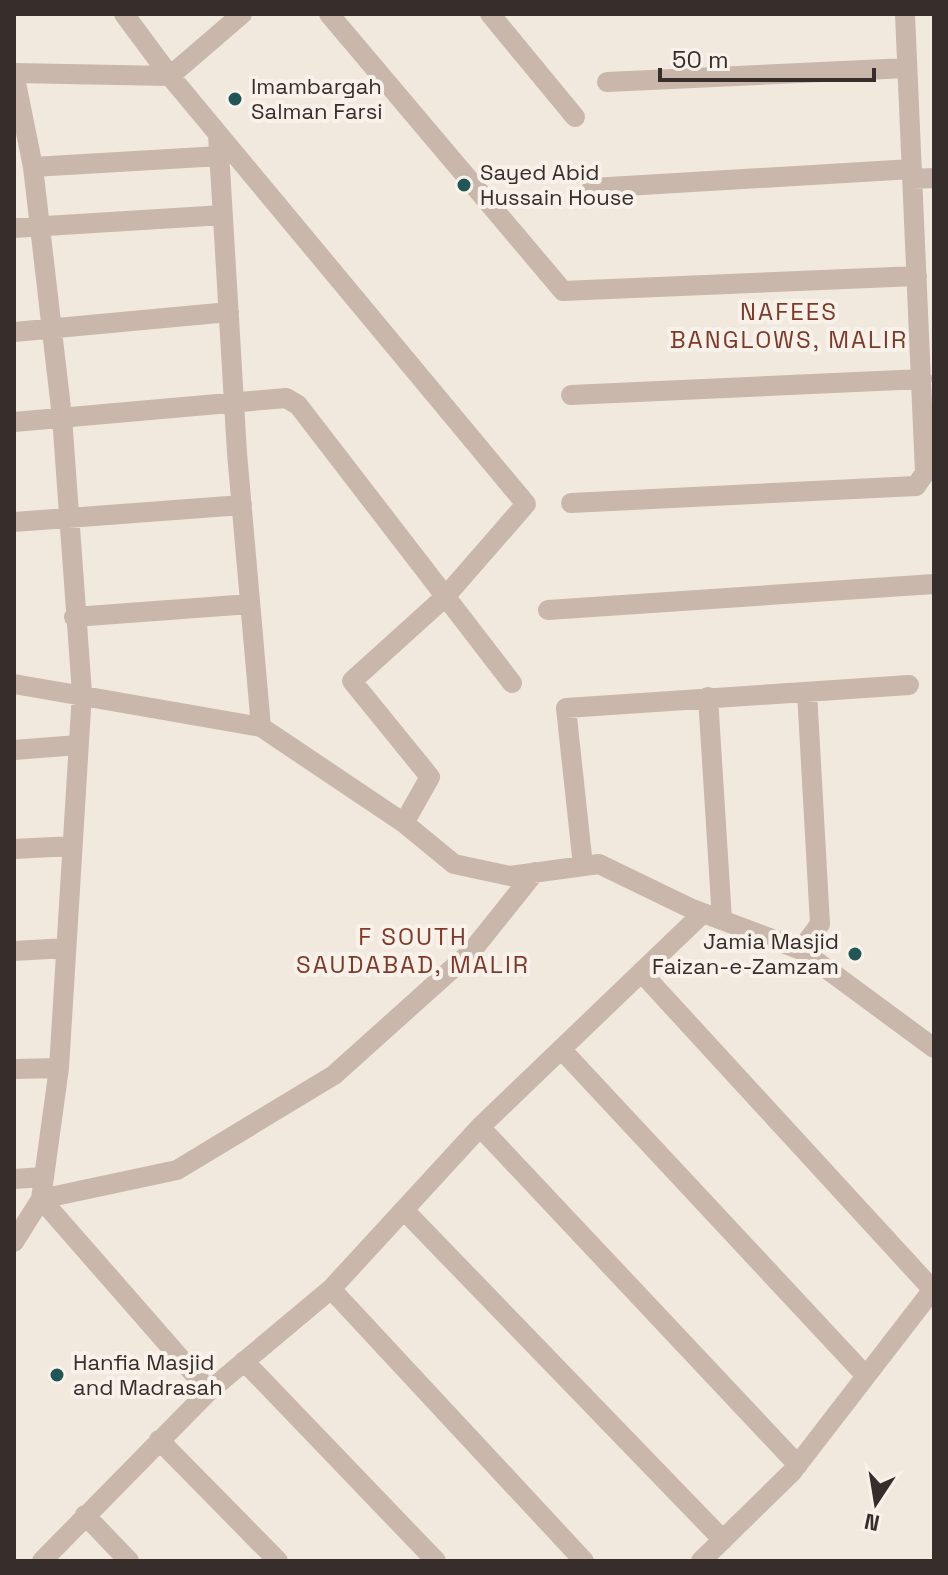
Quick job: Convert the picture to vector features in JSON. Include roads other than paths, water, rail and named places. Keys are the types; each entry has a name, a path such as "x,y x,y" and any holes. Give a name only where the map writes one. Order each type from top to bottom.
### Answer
{"street":[{"path":"124,14 170,76 526,504 445,597 352,681 430,777 404,823"},
{"path":"14,1242 41,1199 59,1068 82,693 74,617 62,417 49,329 33,167 18,112 14,73 170,76 242,14"},
{"path":"329,14 563,291 917,276"},
{"path":"490,14 575,117"},
{"path":"571,503 916,486 925,473 905,14"},
{"path":"607,82 907,68"},
{"path":"218,134 234,402 261,727"},
{"path":"33,167 220,156"},
{"path":"592,188 912,174 934,178"},
{"path":"14,228 223,215"},
{"path":"14,332 229,312"},
{"path":"571,395 922,379"},
{"path":"14,422 286,398 298,405 512,683"},
{"path":"14,522 242,505"},
{"path":"548,610 934,584"},
{"path":"74,617 250,604"},
{"path":"14,684 82,693 261,727 404,823 454,864 510,876 599,864 712,916 801,950 934,1048"},
{"path":"583,866 566,708 909,685"},
{"path":"801,950 820,924 807,692"},
{"path":"708,697 712,916"},
{"path":"14,750 78,745"},
{"path":"14,849 72,846"},
{"path":"41,1199 177,1170 334,1075 471,952 535,872"},
{"path":"42,1561 209,1391 331,1289 480,1127 561,1049 641,972 712,916"},
{"path":"14,951 66,948"},
{"path":"641,972 933,1289 798,1465 701,1561"},
{"path":"561,1049 866,1376"},
{"path":"14,1069 59,1068"},
{"path":"480,1127 798,1465"},
{"path":"14,1179 43,1177"},
{"path":"41,1199 209,1391"},
{"path":"404,1210 723,1540"},
{"path":"331,1289 584,1561"},
{"path":"244,1361 436,1561"},
{"path":"159,1440 278,1561"},
{"path":"85,1515 129,1561"}],"place":[{"name":"Imambargah Salman Farsi","path":"235,99"},
{"name":"Sayed Abid Hussain House","path":"464,185"},
{"name":"Jamia Masjid Faizan-e-Zamzam","path":"855,954"},
{"name":"Hanfia Masjid and Madrasah","path":"57,1375"}],"district":[{"name":"NAFEES BANGLOWS, MALIR","path":"789,326"},
{"name":"F SOUTH SAUDABAD, MALIR","path":"413,951"}]}
